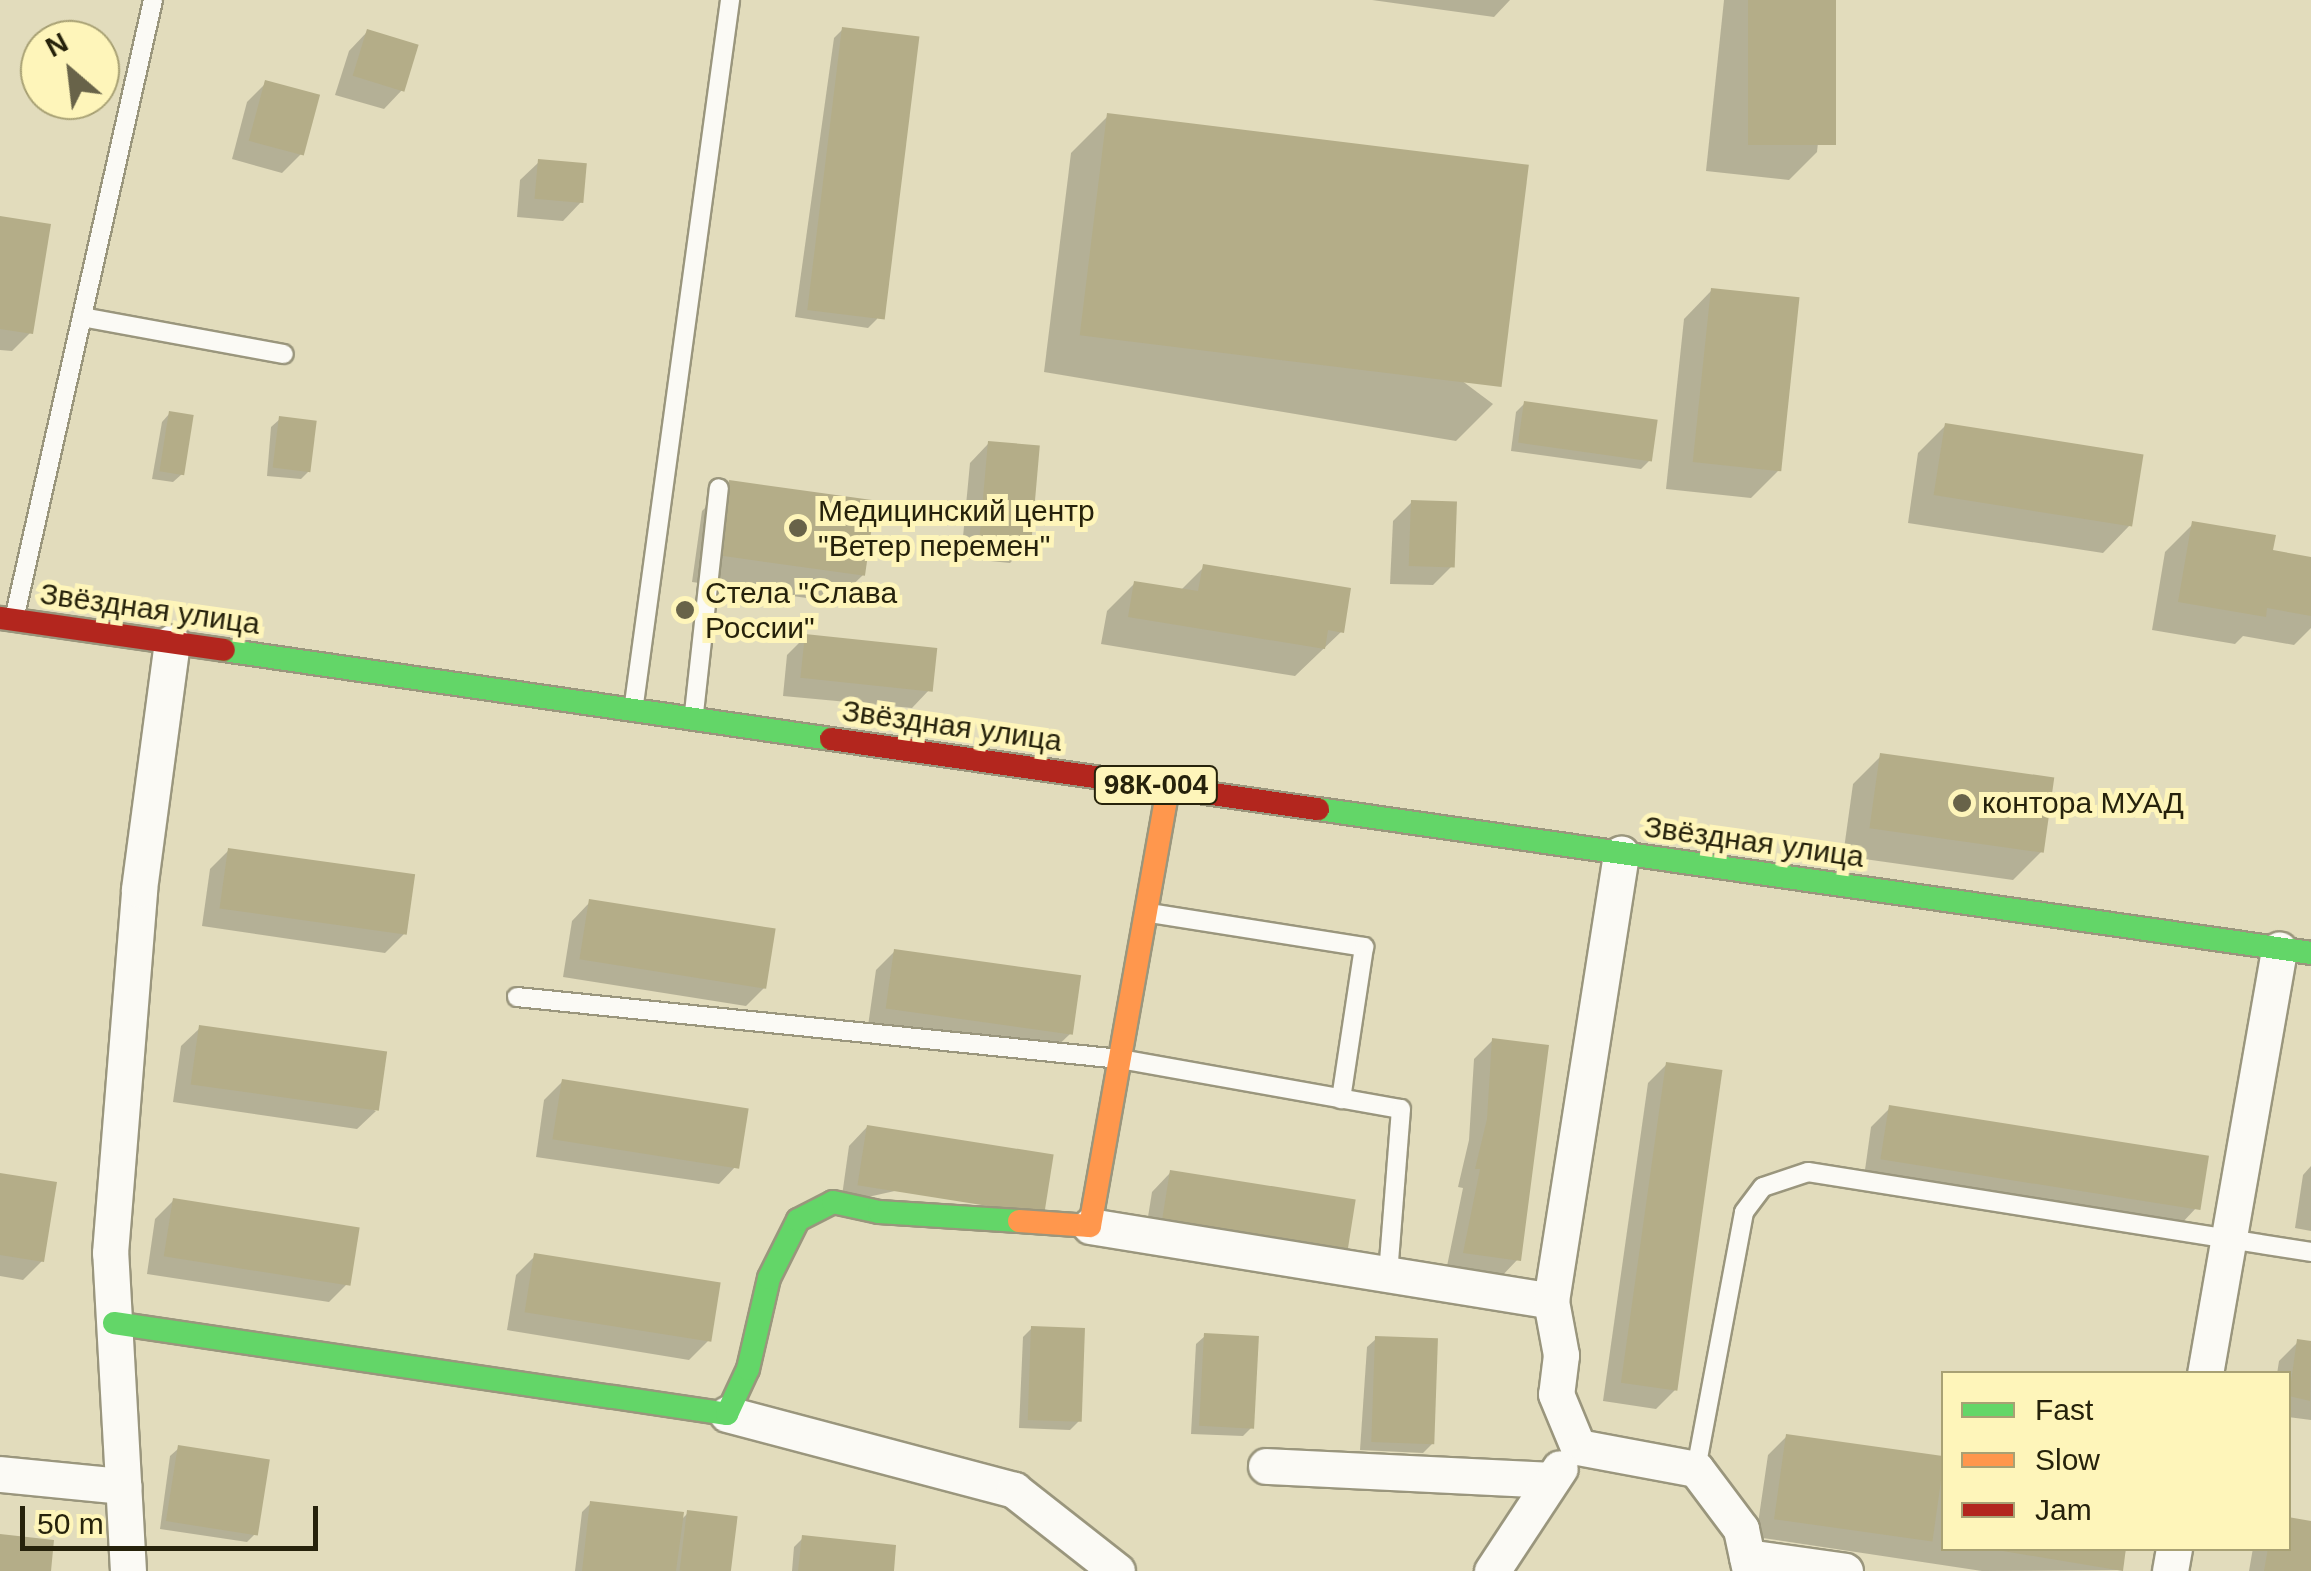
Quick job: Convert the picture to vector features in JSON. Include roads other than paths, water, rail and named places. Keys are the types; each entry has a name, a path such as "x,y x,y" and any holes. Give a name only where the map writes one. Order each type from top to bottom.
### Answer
{"main road":[{"name":"Звёздная улица","path":"7,619 2295,951"},
{"path":"114,1323 727,1414 748,1368 769,1278 798,1220 833,1202 1090,1226 1168,787"}],"street":[{"path":"128,1571 110,1253 139,889 172,642"},
{"path":"1578,1448 1556,1394 1562,1356 1551,1301 1621,853"},
{"path":"2206,1371 2228,1239 2295,951"},
{"path":"1090,1226 1551,1301"},
{"path":"727,1414 1014,1490 1117,1571"},
{"path":"1578,1448 1696,1468 1741,1529 1748,1564 1845,1571"},
{"path":"1492,1571 1551,1480 1578,1448"},
{"path":"1266,1466 1551,1480"},
{"path":"0,1474 124,1486"}],"lane":[{"path":"7,619 82,317 153,0"},
{"path":"634,709 730,0"},
{"path":"82,317 284,354"},
{"path":"693,718 719,488"},
{"path":"1146,912 1364,947 1341,1098"},
{"path":"517,997 1120,1058 1401,1110 1388,1274"},
{"path":"1696,1468 1744,1212 1763,1187 1808,1172 2311,1252"}],"place":[{"name":"Медицинский центр \"Ветер перемен\"","path":"798,528"},
{"name":"Стела \"Слава России\"","path":"685,610"},
{"name":"контора МУАД","path":"1962,803"}]}
